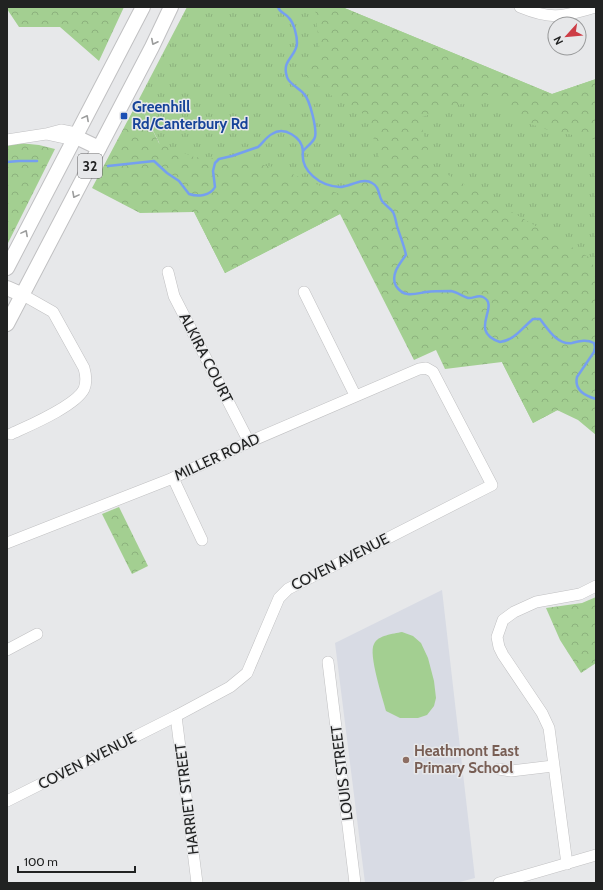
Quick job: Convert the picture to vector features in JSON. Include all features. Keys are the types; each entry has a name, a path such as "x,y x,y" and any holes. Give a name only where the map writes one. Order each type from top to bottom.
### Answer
{"main road":[{"name":"32","path":"7,268 143,7"},
{"name":"32","path":"7,324 163,26 171,7"},
{"path":"76,137 99,148"},
{"path":"7,288 23,295"}],"street":[{"path":"520,7 544,15 555,16 565,16 596,7"},
{"path":"7,140 46,134 61,130 71,132 76,137"},
{"name":"ALKIRA COURT","path":"168,272 174,296 249,442"},
{"path":"304,292 355,395"},
{"path":"11,434 70,404 81,395 86,383 84,368 57,316 48,308 23,295"},
{"name":"MILLER ROAD","path":"7,543 174,478 249,442 355,395 419,369 426,368"},
{"name":"COVEN AVENUE","path":"7,801 176,716 230,687 247,672 279,598 288,588 492,485 433,372 426,368"},
{"path":"174,478 202,540"},
{"path":"567,864 549,728 542,713 503,655 497,637 503,620 514,612 536,602 580,594 596,586"},
{"path":"7,650 37,634"},
{"name":"LOUIS STREET","path":"328,662 355,883"},
{"name":"HARRIET STREET","path":"176,716 197,883"},
{"path":"499,769 510,771 553,766"},
{"path":"499,883 596,855"}],"shaded area":[{"name":"Heathmont East Primary School","path":"442,590 475,878 456,883 365,883 335,643"}],"green space":[{"path":"7,7 124,7 99,61 60,27 19,27"},
{"path":"187,7 342,7 552,94 596,79 596,390 533,423 408,179 225,273 138,101"},
{"path":"315,7 342,7 552,94 596,79 596,140 545,129 519,120 491,94 419,118 433,166 592,259 596,284 596,435 578,420 557,410 533,423 502,362 445,369 436,350 414,360 340,214 225,273 194,212 140,213 92,188 138,101 159,143 194,157 237,160 278,168 342,195 382,167 367,116 336,99 303,74 320,54"},
{"path":"19,143 39,145 55,149 7,245 7,145"},
{"path":"119,507 148,566 132,574 102,514"},
{"path":"596,597 596,663 581,673 560,640 546,608 582,603"},
{"path":"402,632 413,636 421,643 428,658 434,681 436,698 434,706 427,715 418,718 400,718 386,711 374,666 373,649 376,641 386,635"}],"waterway":[{"path":"278,7 280,11 291,20 294,26 297,43 295,51 286,66 287,77 290,82 306,97 311,108 314,121 315,137 303,151 305,165 313,176 325,184 344,187 368,181 375,185 382,201 394,214 406,255 395,273 394,282 399,290 406,294 432,291 451,291 468,298 479,296 483,297 488,301 489,306 485,325 486,332 500,342 510,339 533,319 540,319 553,336 562,342 572,343 586,341 594,343 594,352 577,377 577,386 581,392 596,399"},
{"path":"108,166 154,161 167,173 179,181 189,194 200,195 207,194 215,187 213,171 215,163 219,159 258,147 272,134 282,131 292,134 299,141 303,151"},
{"path":"7,162 37,161"}],"place":[{"name":"Greenhill Rd/Canterbury Rd","path":"124,116"},
{"name":"Heathmont East Primary School","path":"406,760"}]}
